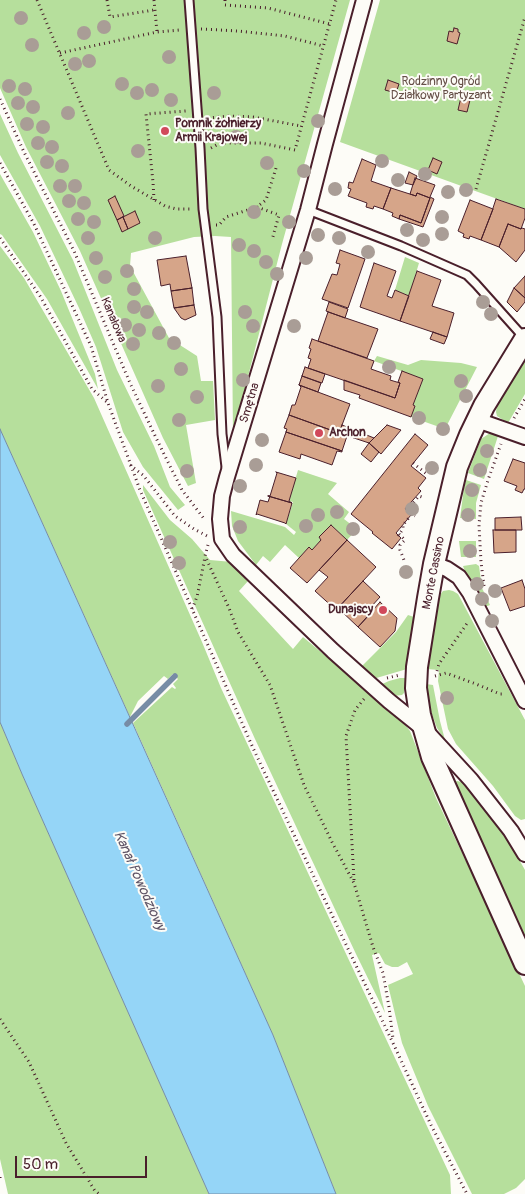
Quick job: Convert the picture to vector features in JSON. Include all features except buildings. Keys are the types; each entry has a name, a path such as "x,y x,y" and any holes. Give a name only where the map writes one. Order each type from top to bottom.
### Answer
{"street":[{"name":"Smętna","path":"216,538 222,496 227,477 308,210 324,144 364,0"},
{"name":"Monte Cassino","path":"525,338 484,406 457,467 434,564 416,683 420,715 432,757 525,964"},
{"path":"477,420 525,437"},
{"path":"216,538 333,651 424,730 471,780 523,847"},
{"path":"434,564 447,569 459,577 470,593 523,697"}],"lane":[{"path":"189,0 203,208 217,316 222,434 227,477"},
{"path":"308,210 401,246 467,275 525,338"}],"path":[{"path":"37,0 109,170 131,186 166,206 176,209 203,208"},
{"path":"107,0 110,17 154,10"},
{"path":"154,0 157,32"},
{"path":"225,0 225,5 268,8 330,24"},
{"path":"200,148 212,148 220,143 261,143 295,150 336,0"},
{"path":"476,189 525,17"},
{"path":"60,53 157,32 191,29 264,33 285,36 323,46"},
{"name":"Kanałowa","path":"0,99 24,152 74,251 130,383 158,442 182,490 216,538"},
{"path":"154,200 146,114 253,117 301,126"},
{"path":"0,163 34,224 91,346 129,464 254,748 431,1125 467,1194"},
{"path":"219,225 226,217 257,207 266,200 277,165"},
{"path":"257,207 279,215 272,240"},
{"path":"0,238 40,296 92,389 108,403"},
{"path":"484,587 479,525 481,503 507,430 525,399"},
{"path":"413,463 428,475"},
{"path":"129,464 143,475 175,516 194,529 216,538 208,547 192,609"},
{"path":"404,560 400,545 405,540 399,535 403,525 414,515 407,510 420,496"},
{"path":"205,556 230,608 238,632 270,685 304,785 354,884 383,973 393,1043"},
{"path":"480,614 471,617 439,664 435,676 446,674 500,694 523,697"},
{"path":"354,884 346,736 355,710 361,703"},
{"path":"0,1019 29,1062 66,1143 95,1191 99,1194"}],"green space":[{"path":"0,0 350,0 282,244 233,435 231,237 194,237 131,253 130,266 169,338 197,356 201,381 213,381 215,420 186,425 196,483 188,486 163,438 80,251 26,147 0,88"},
{"name":"Rodzinny Ogród Działkowy Partyzant","path":"380,0 525,0 525,209 340,142"},
{"path":"0,114 73,260 117,370 154,446 170,487 185,505 178,510 143,467 123,432 96,347 79,308 40,226 0,155"},
{"path":"0,174 33,232 61,291 95,374 98,389 47,299 0,234"},
{"path":"0,246 24,278 94,398 221,688 450,1175 451,1194 336,1194 273,1035 133,723 172,687 175,689 173,684 178,679 173,674 168,679 164,676 138,701 130,717 0,429"},
{"path":"405,257 419,263 409,296 395,290"},
{"path":"377,356 408,365 421,360 461,363 477,367 445,429 411,417 415,406 413,405 423,379 374,361"},
{"path":"525,358 525,394 508,423 497,416 497,405"},
{"path":"495,432 499,433 484,479 468,473 481,439"},
{"path":"298,470 337,483 328,494 349,512 344,519 357,529 347,540 331,525 319,537 321,540 312,550 309,547 299,558 285,545 270,562 263,556 256,565 238,541 232,526 231,511 285,527 294,535 296,532 286,524 293,502 289,501"},
{"path":"466,480 481,485 476,503 476,519 460,518"},
{"path":"143,485 170,520 192,539 210,560 232,562 249,580 239,591 293,649 303,637 399,717 410,731 436,798 525,986 525,1179 516,1188 504,1194 472,1194 428,1106 402,1043 388,985 413,974 407,962 398,967 392,967 385,964 379,953 372,955 385,1013 255,739 143,490"},
{"path":"459,541 476,541 476,557 461,557"},
{"path":"476,564 479,566 482,588 490,605 480,609 463,566"},
{"path":"449,590 458,594 525,720 525,819 521,820 515,816 493,786 456,744 448,729 438,681 439,670 427,669 436,600 443,591"},
{"path":"408,615 414,617 407,669 373,679 360,668 396,632"},
{"path":"406,678 402,695 393,696 380,685 389,681"},
{"path":"426,684 433,685 445,740 437,728 430,709"},
{"path":"0,722 209,1194 8,1194 0,1159"},
{"path":"457,781 462,782 489,812 525,870 525,944 453,783"}],"water":[{"name":"Kanał Powodziowy","path":"0,429 273,1035 336,1194 209,1194 22,774 0,722"}],"waterway":[{"path":"127,724 175,676"}],"place":[{"name":"Pomnik żołnierzy Armii Krajowej","path":"165,131"},
{"name":"Archon","path":"319,433"},
{"name":"Dunajscy","path":"383,610"}]}
